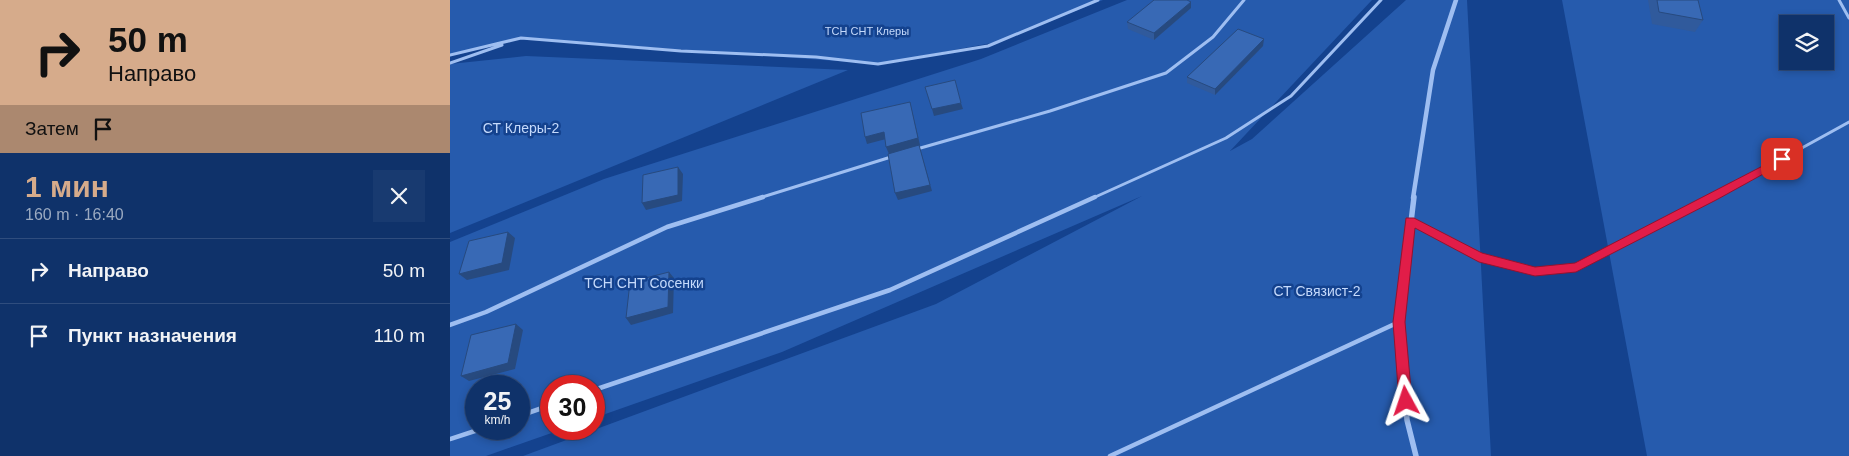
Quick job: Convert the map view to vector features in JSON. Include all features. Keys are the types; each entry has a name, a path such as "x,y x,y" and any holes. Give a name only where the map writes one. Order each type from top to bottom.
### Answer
{"street":[{"path":"1416,456 1407,420 1399,322 1410,221 1433,70 1456,0"}],"lane":[{"path":"450,54 521,38 681,52 816,57 878,64 988,46 1098,0"},
{"path":"909,152 1166,73 1212,37 1244,0"},
{"path":"605,386 890,290 1226,138 1291,96 1381,0"},
{"path":"1839,0 1849,18"},
{"path":"450,63 521,38"},
{"path":"1410,221 1479,257 1535,272 1576,267 1714,196 1849,122"},
{"path":"450,325 486,312 667,227 900,154"},
{"path":"1110,456 1399,322"},
{"path":"450,439 465,434"}],"green space":[{"name":"ТСН СНТ Клеры","path":"450,0 1103,0 997,42 878,64 521,38 450,55"},
{"path":"1127,0 1372,0 1230,151 1252,139 1406,0 1467,0 1491,456 523,456 566,440 605,440 605,426 936,304 1142,196 782,352 605,414 605,375 540,375 540,437 486,456 450,456 450,242 604,179 981,59"},
{"path":"1562,0 1849,0 1849,456 1647,456"},
{"name":"СТ Клеры-2","path":"526,56 848,70 450,233 450,64"}],"building":[{"path":"1154,0 1187,0 1191,2 1154,33 1127,22"},
{"path":"1657,0 1698,0 1703,20 1659,12"},
{"path":"1238,29 1264,39 1215,89 1187,77"},
{"path":"955,80 961,103 932,109 925,87"},
{"path":"910,102 918,138 886,147 884,132 865,137 861,113"},
{"path":"919,145 930,185 895,193 888,154"},
{"path":"678,167 678,195 642,203 643,175"},
{"path":"508,232 502,263 459,274 469,241"},
{"path":"669,272 668,307 626,318 630,282"},
{"path":"516,324 508,363 461,376 471,335"}],"route":[{"path":"1406,401 1399,322 1410,221 1479,257 1535,272 1576,267 1782,159"}],"park label":[{"name":"ТСН СНТ Сосенки","path":"644,283"},
{"name":"СТ Связист-2","path":"1317,291"}]}
